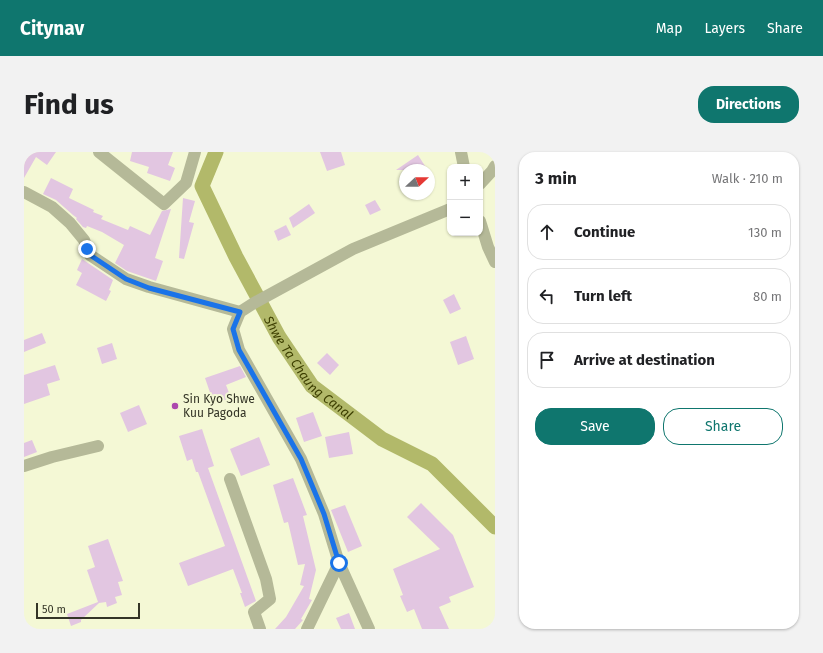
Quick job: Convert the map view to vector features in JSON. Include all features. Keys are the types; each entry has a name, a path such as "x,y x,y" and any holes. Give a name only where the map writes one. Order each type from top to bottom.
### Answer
{"street":[{"path":"99,152 164,204 186,183 195,152"},
{"path":"460,152 463,164"},
{"path":"483,181 492,172 495,166"},
{"path":"24,192 52,207 70,223 84,240 90,255 126,279 149,288 240,312"},
{"path":"369,629 339,563 324,514 301,459 239,350 233,329 240,312 254,303 353,249 447,210"},
{"path":"483,231 495,262"},
{"path":"24,466 52,457 98,446"},
{"path":"230,479 266,578 270,599 254,612 260,629"},
{"path":"307,629 339,563"}],"building":[{"path":"24,152 56,152 47,165 36,157 24,178"},
{"path":"132,152 173,152 168,165 175,168 170,181 147,173 149,167 130,161"},
{"path":"320,152 341,152 345,165 327,171"},
{"path":"418,155 424,164 405,164"},
{"path":"51,178 73,189 69,198 94,210 93,212 103,216 101,219 128,230 130,226 150,235 162,211 171,209 155,258 163,261 156,281 127,271 115,263 124,245 102,232 87,226 86,228 83,227 76,219 77,218 56,200 43,194"},
{"path":"183,198 195,201 189,222 194,223 184,259 179,258"},
{"path":"375,200 381,210 370,215 365,205"},
{"path":"309,204 315,213 293,228 289,218"},
{"path":"286,225 291,235 278,241 274,231"},
{"path":"82,259 113,280 109,290 111,291 106,301 76,285 82,273 77,270"},
{"path":"454,294 461,309 450,314 443,300"},
{"path":"42,333 46,343 24,352 24,340"},
{"path":"466,336 474,359 458,365 450,342"},
{"path":"112,343 117,359 102,364 97,348"},
{"path":"327,353 339,365 330,375 317,363"},
{"path":"55,365 60,380 47,384 50,395 24,404 24,375"},
{"path":"240,366 246,377 226,385 231,398 214,404 205,378"},
{"path":"139,405 147,424 128,432 120,413"},
{"path":"313,412 322,436 304,442 296,418"},
{"path":"202,429 214,466 208,468 256,601 245,607 240,593 242,593 233,569 188,586 179,563 225,546 198,472 196,472 192,459 187,461 179,436"},
{"path":"349,432 353,454 329,458 325,437"},
{"path":"259,437 270,465 241,476 230,449"},
{"path":"32,440 37,452 24,457 24,443"},
{"path":"293,478 307,515 303,516 316,570 309,599 312,600 301,619 303,620 295,629 275,629 286,617 304,586 300,585 305,564 298,565 288,522 284,523 273,485"},
{"path":"421,503 453,535 474,587 449,597 451,602 439,607 449,629 422,629 414,609 407,612 400,596 403,595 393,569 440,549 407,517"},
{"path":"345,505 362,546 348,552 331,510"},
{"path":"108,539 123,581 118,582 122,595 115,597 117,603 107,607 106,602 99,603 81,620 81,622 71,626 67,614 98,602 87,570 95,567 88,546"},
{"path":"349,613 355,629 341,629 336,618"}],"waterway":[{"name":"Shwe Ta Chaung Canal","path":"216,152 202,186 236,257 279,337 312,386 382,439 432,464 495,527"}],"place":[{"name":"Sin Kyo Shwe Kuu Pagoda","path":"175,406"}],"route":[{"path":"87,249 90,255 126,279 149,288 240,312 233,329 239,350 301,459 324,514 339,563"}]}
